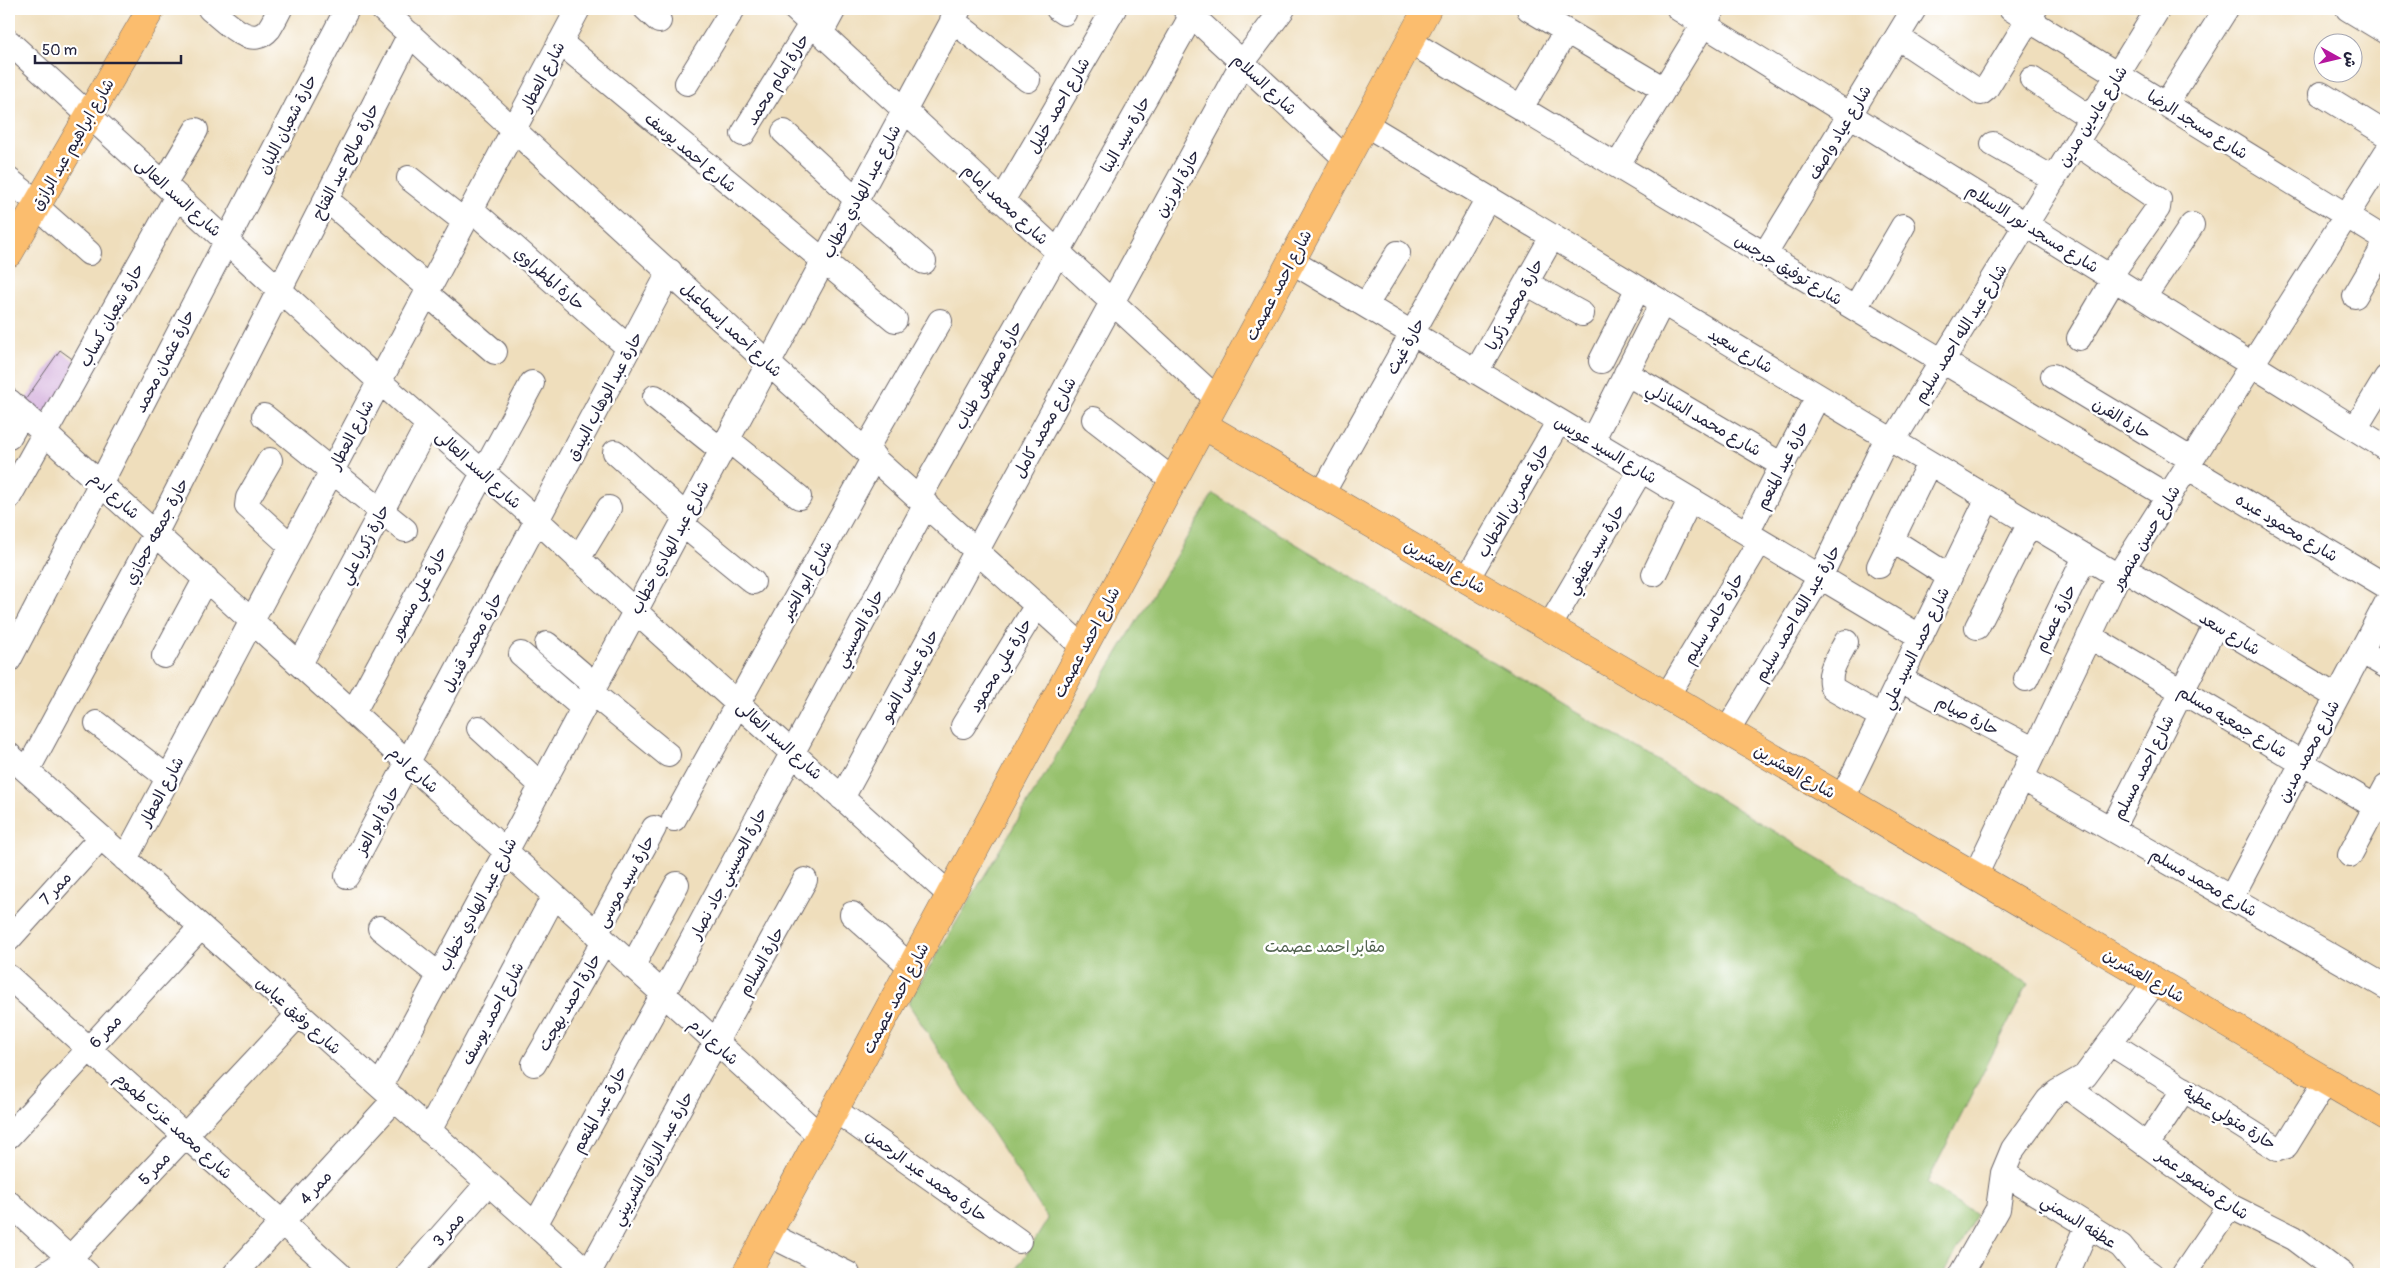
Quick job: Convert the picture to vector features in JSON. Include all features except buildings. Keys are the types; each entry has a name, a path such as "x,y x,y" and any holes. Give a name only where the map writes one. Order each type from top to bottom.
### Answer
{"main road":[{"name":"شارع ابراهيم عبد الرازق","path":"9,253 151,9"},
{"name":"شارع احمد عصمت","path":"746,1274 1365,124 1409,41 1421,11"},
{"name":"شارع العشرين","path":"1203,425 2386,1116"}],"street":[{"path":"210,9 240,33 252,37 264,34 280,9"},
{"name":"حارة شعبان اللبان","path":"227,240 347,9"},
{"name":"شارع أحمد إسماعيل","path":"382,9 768,363 1084,647"},
{"name":"شارع العطار","path":"125,859 578,9"},
{"path":"687,83 733,9"},
{"name":"حارة إمام محمد","path":"743,134 809,22 834,9"},
{"name":"شارع احمد خليل","path":"1002,201 1114,9"},
{"name":"حارة ابو زين","path":"1111,303 1242,62 1283,9"},
{"path":"1529,9 1664,89"},
{"name":"شارع مسجد نور الاسلام","path":"1680,9 1708,16 1850,115 2386,448"},
{"name":"شارع عياد واصف","path":"1765,254 1914,9"},
{"name":"شارع عابدين مدين","path":"2026,224 2158,9"},
{"path":"2166,104 2226,9"},
{"path":"2348,9 2386,32"},
{"name":"شارع السلام","path":"1188,12 1346,159"},
{"name":"حارة سيد البنا","path":"1058,252 1188,12"},
{"path":"1897,37 1980,93 1986,89 2025,12"},
{"name":"شارع مسجد الرضا","path":"2025,12 2118,75 2386,241"},
{"path":"955,15 1028,80"},
{"name":"شارع عبد الهادي خطاب","path":"387,1093 439,975 955,15"},
{"path":"1617,166 1708,16"},
{"name":"شارع محمد إمام","path":"809,22 1217,399"},
{"path":"1521,108 1566,31"},
{"name":"حارة صالح عبد الفتاح","path":"280,289 410,34"},
{"name":"شارع توفيق جرجس","path":"1409,41 2169,497"},
{"name":"شارع السد العالى","path":"9,42 380,381 537,520 950,895"},
{"name":"شارع احمد يوسف","path":"560,42 895,320"},
{"path":"2032,79 2091,118"},
{"path":"2321,94 2386,134"},
{"name":"شارع سعيد","path":"1365,124 2085,557 2121,572"},
{"name":"حارة شعبان كساب","path":"9,498 171,190 196,130"},
{"path":"784,132 924,262"},
{"path":"1993,144 2054,179"},
{"path":"2076,144 2160,200 2158,208 2112,278 2079,338"},
{"name":"شارع حسن منصور","path":"1975,876 2121,572 2386,153"},
{"name":"حارة المطراوي","path":"409,178 468,215 629,348"},
{"path":"9,180 89,253"},
{"name":"حارة غيث","path":"1322,494 1488,198"},
{"path":"326,199 495,352"},
{"name":"شارع عبد الله احمد سليم","path":"1890,440 1943,361 2026,224"},
{"path":"2144,297 2192,225"},
{"path":"1855,308 1903,226"},
{"name":"حارة محمد زكريا","path":"1476,372 1552,236"},
{"name":"حارة عثمان محمد","path":"9,660 227,240"},
{"path":"2355,296 2386,241"},
{"name":"حارة مصطفى طناب","path":"922,501 1058,252"},
{"path":"1366,306 1398,252"},
{"name":"شارع السيد عويس","path":"1291,261 1920,637"},
{"name":"حارة عبد الوهاب البيدق","path":"537,520 670,272"},
{"path":"1526,283 1582,314"},
{"path":"1601,361 1638,288"},
{"name":"حارة جمعه حجازي","path":"27,771 156,532 280,289"},
{"path":"1592,441 1662,302"},
{"name":"شارع محمد كامل","path":"976,551 1111,303"},
{"name":"شارع ابو الخير","path":"664,823 738,702 940,321"},
{"name":"شارع محمد الشاذلي","path":"1626,374 1782,465"},
{"name":"حارة الفرن","path":"2052,376 2190,464"},
{"path":"2355,429 2386,378"},
{"name":"حارة علي منصور","path":"353,713 532,384"},
{"name":"حارة عبد المنعم","path":"1753,537 1782,465 1818,396"},
{"path":"655,397 799,497"},
{"path":"9,437 16,407"},
{"name":"شارع ادم","path":"16,407 156,532 251,622 300,664 407,764 820,1136"},
{"path":"264,416 405,530"},
{"path":"1094,419 1173,480"},
{"name":"حارة عمر بن الخطاب","path":"1467,579 1559,421"},
{"name":"حارة زكريا علي","path":"300,664 428,424"},
{"name":"حارة عبد الله احمد سليم","path":"1728,731 1820,577 1890,440"},
{"path":"615,452 684,520 753,582"},
{"path":"270,460 248,498 247,506 291,546"},
{"path":"1879,566 1929,463"},
{"name":"شارع محمود عبده","path":"2190,464 2386,586"},
{"name":"حارة سيد عفيفي","path":"1550,627 1641,470"},
{"name":"شارع حمد السيد علي","path":"1842,798 1988,498"},
{"path":"1654,574 1690,500"},
{"name":"حارة الحسيني","path":"793,752 922,501"},
{"path":"578,559 609,508"},
{"name":"حارة محمد قنديل","path":"407,764 537,520"},
{"path":"1977,627 2030,523"},
{"name":"حارة حامد سليم","path":"1667,696 1753,537"},
{"path":"1892,540 1950,577"},
{"name":"حارة عباس الضو","path":"842,798 976,551"},
{"name":"حارة عصام","path":"2026,679 2085,557"},
{"name":"شارع سعد","path":"2121,572 2216,624 2337,698"},
{"path":"164,656 206,578"},
{"name":"شارع محمد مدين","path":"2231,898 2386,604"},
{"name":"حارة علي محمود","path":"963,726 1037,605"},
{"name":"شارع احمد مسلم","path":"2112,829 2216,624"},
{"name":"شارع جمعيه مسلم","path":"2089,636 2302,763 2383,802"},
{"path":"1846,642 1830,675 1830,685 1833,689 1882,717"},
{"path":"547,644 590,695"},
{"path":"2361,652 2386,666"},
{"path":"521,654 590,695 668,755"},
{"name":"حارة صيام","path":"1900,680 2036,750"},
{"path":"97,723 168,778"},
{"path":"479,728 541,785"},
{"name":"حارة الحسيني جاد نصار","path":"662,994 793,752"},
{"name":"شارع وفيق عباس","path":"9,755 589,1274"},
{"name":"حارة ابو العز","path":"347,876 407,764"},
{"name":"شارع محمد مسلم","path":"2022,778 2386,987"},
{"path":"2350,855 2383,802"},
{"name":"حارة سيد موسى","path":"600,937 664,823"},
{"name":"ممر 7","path":"9,939 101,837"},
{"name":"حارة السلام","path":"716,1042 805,880"},
{"path":"632,967 677,884"},
{"name":"شارع احمد يوسف","path":"429,1131 554,896"},
{"path":"852,914 911,967"},
{"name":"ممر 6","path":"9,1136 201,926"},
{"path":"380,928 439,975"},
{"name":"حارة احمد بهجت","path":"534,1064 600,937"},
{"name":"شارع محمد عزت طموم","path":"9,976 338,1274"},
{"path":"1961,1274 1998,1209 2003,1173 2009,1156 2048,1100 2057,1092 2085,1076 2155,982"},
{"name":"حارة عبد المنعم","path":"535,1225 662,994"},
{"name":"ممر 5","path":"46,1274 70,1258 299,1014"},
{"name":"حارة عبد الرزاق الشربيني","path":"589,1274 716,1042"},
{"name":"حارة متولي عطية","path":"2110,1043 2278,1149 2286,1146 2326,1081"},
{"name":"شارع منصور عمر","path":"2067,1087 2230,1206 2294,1238 2342,1274"},
{"path":"2147,1145 2184,1089"},
{"name":"ممر 4","path":"235,1274 282,1223 387,1093"},
{"name":"حارة محمد عبد الرحمن","path":"835,1110 1019,1241"},
{"name":"عطفه السمني","path":"2003,1173 2121,1246 2135,1263 2151,1274"},
{"name":"ممر 3","path":"408,1274 488,1183"},
{"path":"9,1203 87,1274"},
{"path":"2184,1274 2230,1206"},
{"path":"2066,1274 2088,1225"},
{"path":"768,1234 848,1274"}],"green space":[{"name":"مقابر احمد عصمت","path":"1213,494 2028,984 1927,1183 1976,1214 1944,1274 1014,1274 1048,1219 908,1003"}]}
